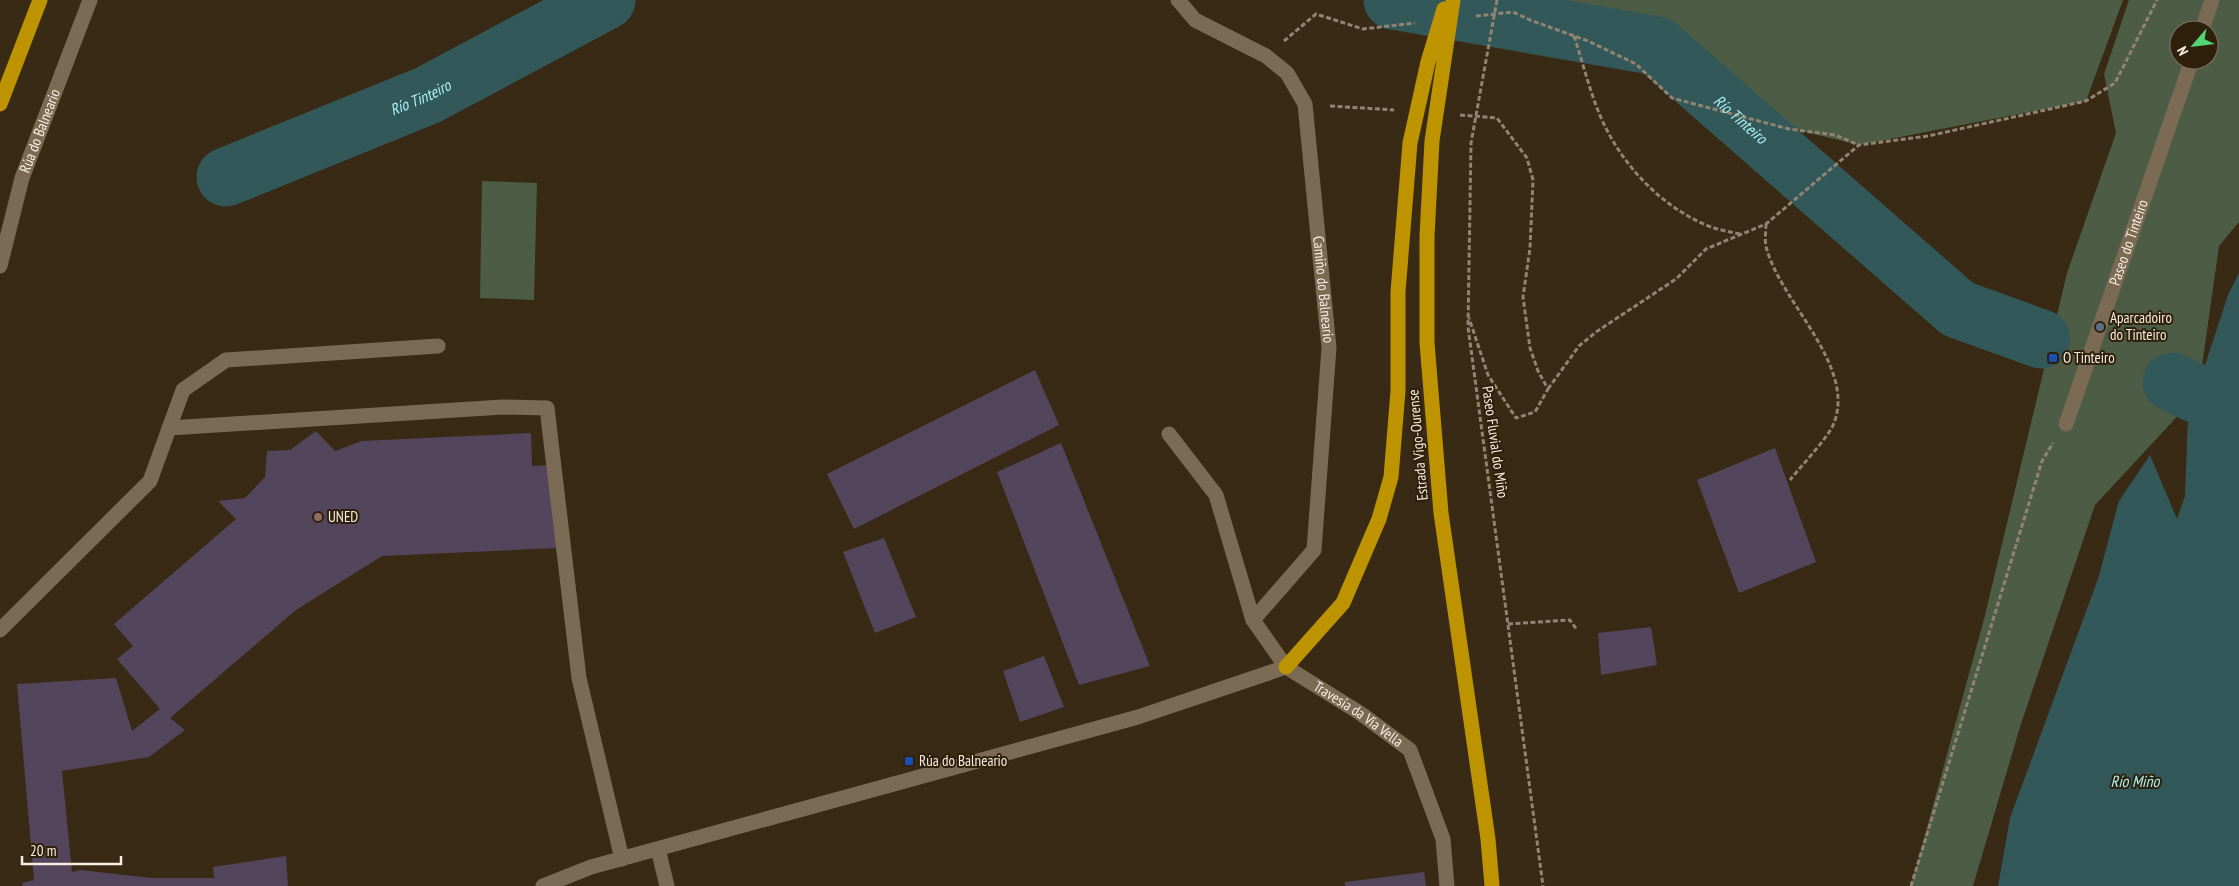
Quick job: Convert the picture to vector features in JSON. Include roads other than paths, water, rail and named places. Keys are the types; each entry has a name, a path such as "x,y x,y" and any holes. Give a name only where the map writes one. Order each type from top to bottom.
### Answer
{"highway":[{"path":"0,104 40,0"},
{"path":"1286,667 1342,603 1379,519 1391,477 1398,391 1398,292 1410,143 1428,62 1446,0"},
{"name":"Estrada Vigo-Ourense","path":"1453,0 1432,141 1427,236 1427,343 1441,513 1488,839 1492,886"}],"street":[{"name":"Rúa do Balneario","path":"0,266 22,178 90,0"},
{"name":"Camiño do Balneario","path":"1178,0 1195,20 1266,56 1287,73 1305,104 1329,348 1314,550 1253,620"},
{"path":"2205,20 2212,0"},
{"name":"Paseo do Tinteiro","path":"2066,424 2189,70"},
{"path":"0,630 150,481 182,390 226,360 438,346"},
{"path":"169,428 503,407 548,408 579,678 622,859"},
{"path":"543,886 591,867 1138,717 1286,667 1253,620 1216,495 1169,434"},
{"name":"Travesía da Vía Vella","path":"1286,667 1360,713 1410,750 1442,839 1447,886"},
{"path":"658,850 667,886"}],"water":[{"name":"Río Miño","path":"2239,273 2239,886 1998,886 2010,818 2098,579 2119,501 2150,455 2177,519 2185,496 2188,417 2228,295"}],"waterway":[{"name":"Río Tinteiro","path":"226,177 428,95 606,0"},
{"name":"Río Tinteiro","path":"1393,0 1657,46 1958,309 2041,339"},
{"name":"Río Tinteiro","path":"2172,382 2239,414"}],"place":[{"name":"Aparcadoiro do Tinteiro","path":"2100,327"},
{"name":"O Tinteiro","path":"2053,358"},
{"name":"UNED","path":"318,517"},
{"name":"Rúa do Balneario","path":"909,761"}]}
